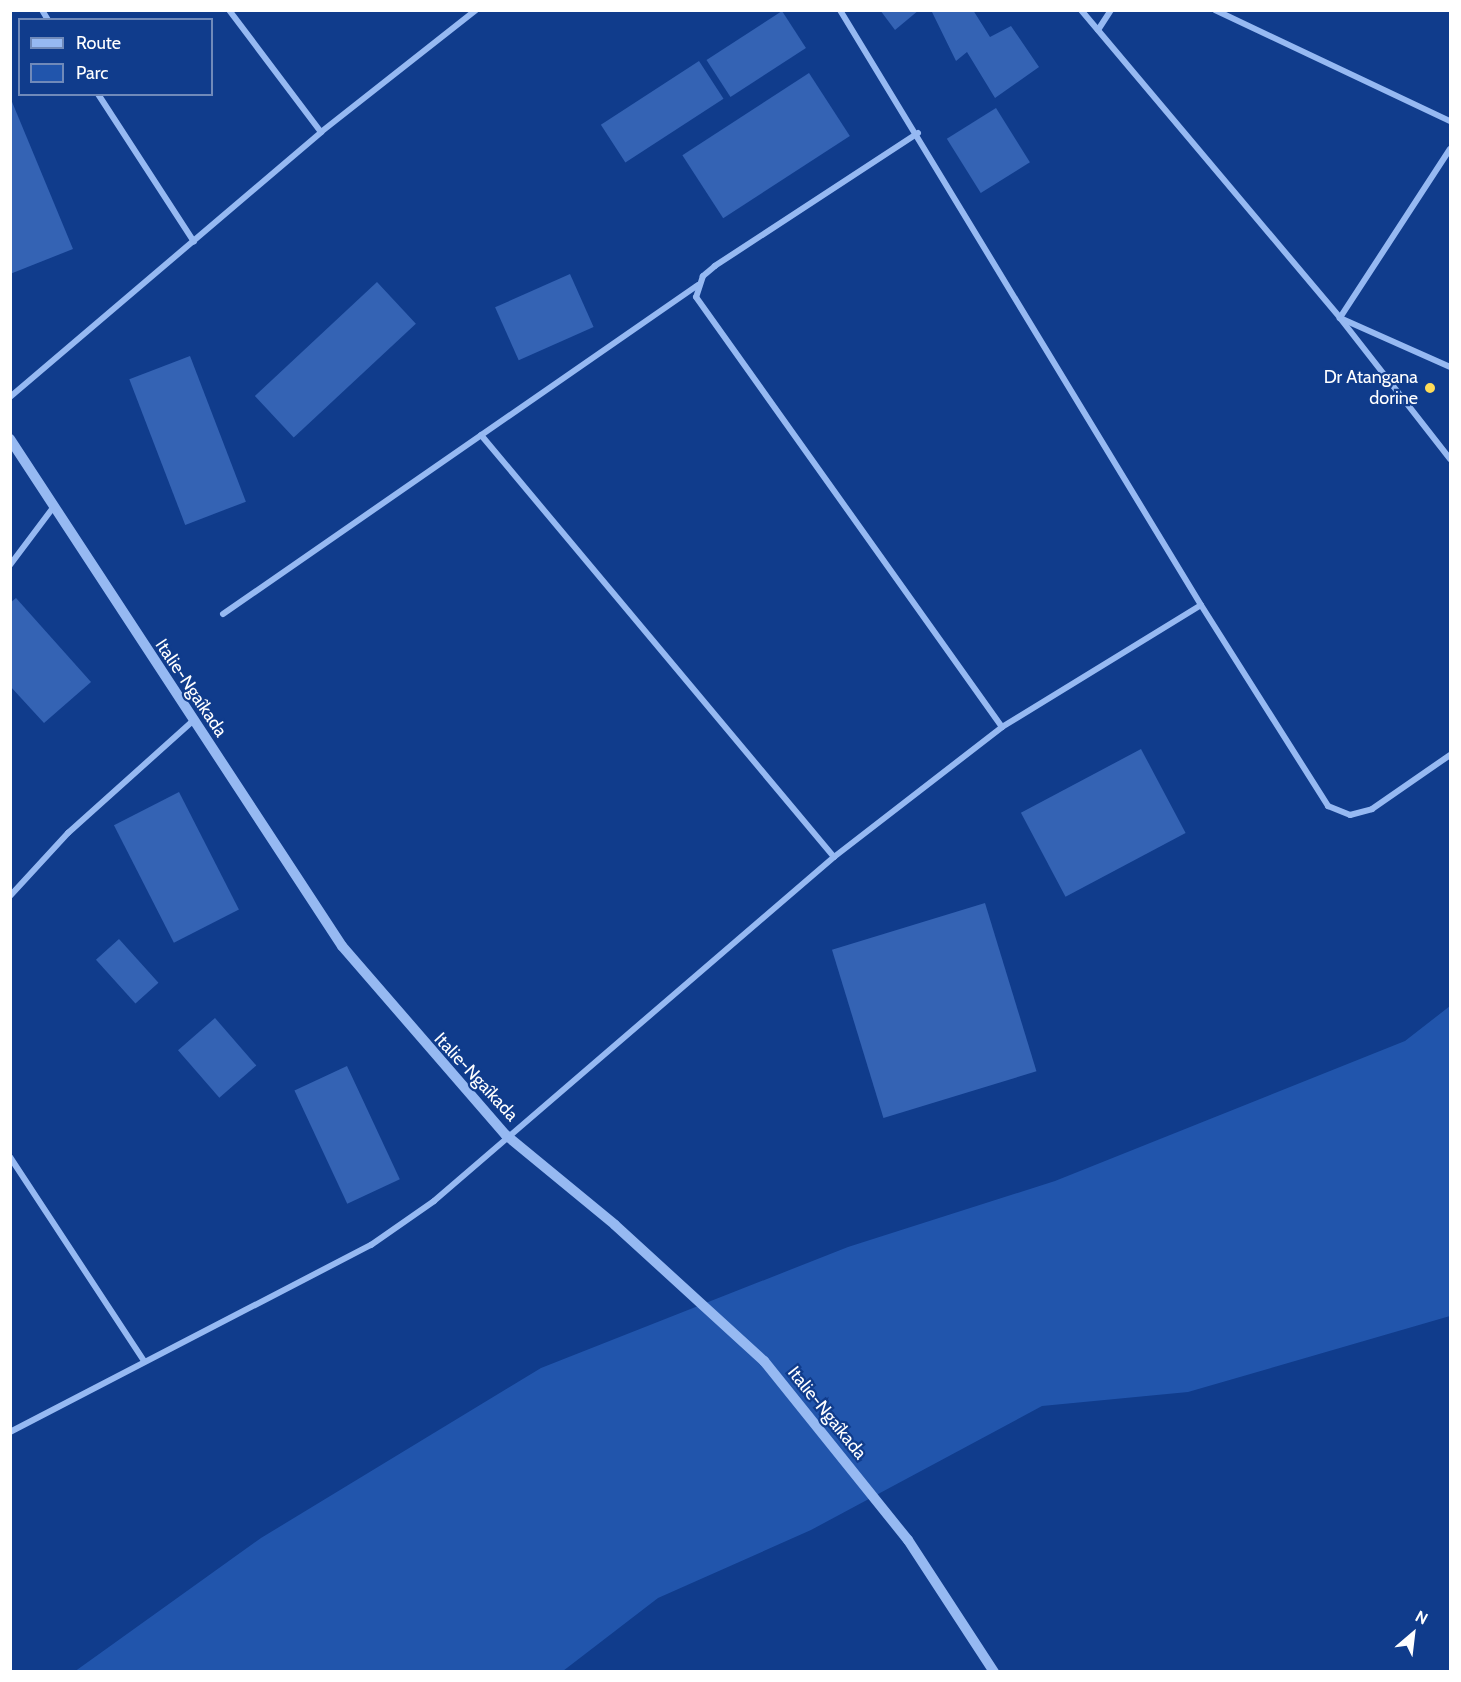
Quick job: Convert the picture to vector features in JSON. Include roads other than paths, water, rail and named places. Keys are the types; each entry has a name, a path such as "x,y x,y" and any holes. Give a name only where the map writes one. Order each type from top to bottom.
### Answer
{"street":[{"path":"229,10 321,132"},
{"path":"10,397 321,132 476,10"},
{"path":"840,10 918,133 1201,605 1328,806 1350,815 1372,809 1450,755"},
{"path":"1081,10 1340,318 1450,459"},
{"path":"1098,30 1111,10"},
{"path":"1215,10 1450,121"},
{"path":"99,96 194,242"},
{"path":"224,614 698,285 715,266 918,133"},
{"path":"1340,318 1450,149"},
{"path":"698,285 703,310 1002,727"},
{"path":"1340,318 1450,367"},
{"path":"481,435 834,857"},
{"name":"Italie-Ngaîkada","path":"10,440 52,509 342,946 506,1135 615,1225 764,1361 908,1540 994,1671"},
{"path":"10,565 52,509"},
{"path":"10,1432 371,1245 434,1201 506,1135 834,857 1002,727 1201,605"},
{"path":"10,896 68,833 193,720"},
{"path":"10,1157 144,1361"}],"place":[{"name":"Dr Atangana dorine","path":"1430,388"}]}
